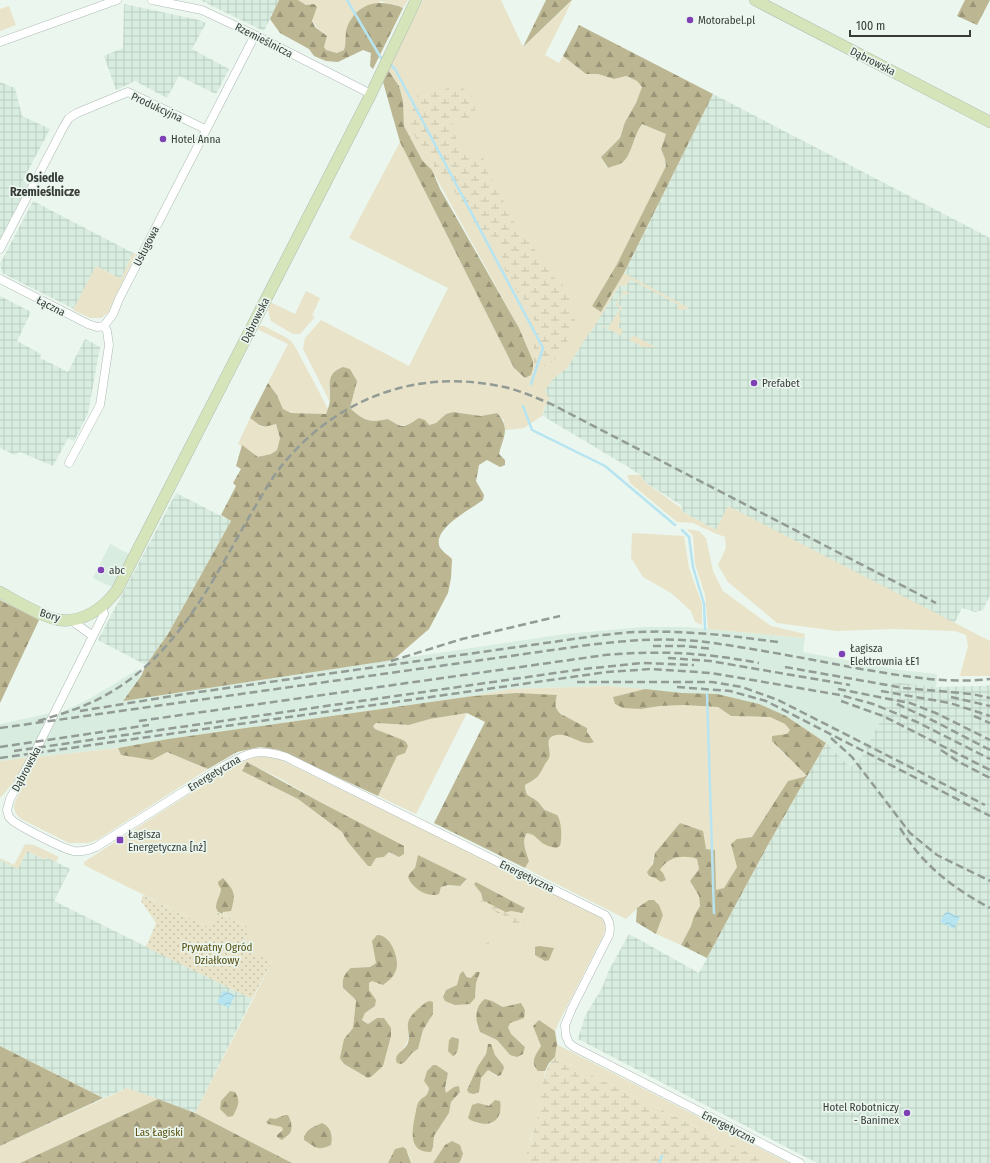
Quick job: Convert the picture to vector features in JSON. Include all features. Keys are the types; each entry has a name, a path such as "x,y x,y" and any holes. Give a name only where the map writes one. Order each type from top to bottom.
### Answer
{"street":[{"path":"0,42 117,0"},
{"name":"Rzemieślnicza","path":"152,0 202,10 255,35 370,94"},
{"name":"Dąbrowska","path":"96,847 78,851 65,848 17,824 9,817 7,810 10,799 104,614 102,607 117,590 130,566 388,60 416,0"},
{"name":"Dąbrowska","path":"755,0 990,122"},
{"name":"Usługowa","path":"104,326 114,314 119,299 205,129 255,35"},
{"name":"Produkcyjna","path":"0,249 64,126 69,118 77,113 128,92 205,129"},
{"name":"Łączna","path":"0,280 88,324 96,327 104,326"},
{"path":"69,463 100,405 109,345 107,331 104,326"},
{"name":"Bory","path":"0,592 59,620 74,619 92,613 102,607"},
{"path":"74,619 76,624 93,636"},
{"name":"Energetyczna","path":"96,847 243,755 252,752 266,752 286,757 605,915 608,918 610,926 608,935 565,1025 566,1036 569,1042 574,1047 800,1163"}],"shaded area":[{"path":"200,0 279,0 264,31"},
{"path":"124,4 199,20 206,23 192,49 229,69 216,94 179,76 167,98 135,81 116,90 104,56 123,48"},
{"path":"0,82 15,88 22,116 50,129 23,180 28,185 0,239"},
{"path":"713,94 990,238 990,595 983,610 975,612 962,608 954,624 728,507 716,530 683,512 681,505 646,483 640,475 630,468 543,416 544,409 549,398 544,391 553,379 567,368 624,273"},
{"path":"33,201 133,253 121,279 96,266 74,309 2,273 0,264"},
{"path":"0,296 31,312 17,341 41,354 40,358 68,372 85,339 100,347 88,413 74,441 68,438 53,466 20,452 15,455 0,448"},
{"path":"176,493 231,521 168,634 146,665 98,640"},
{"path":"110,544 131,555 114,588 93,578"},
{"path":"643,627 688,627 805,638 803,652 899,670 937,674 936,687 893,682 883,716 859,761 850,767 826,743 786,716 717,694 682,693 607,686 511,689 473,696 168,739 118,748 37,757 60,713 89,699 137,670 141,676 123,700 565,634"},
{"path":"893,682 936,687 990,685 990,1163 817,1163 578,1039 585,1016 602,988 609,970 629,934 699,973 769,843 826,743 850,767 859,761 883,716"},
{"path":"51,713 29,757 0,761 0,724"},
{"path":"27,851 45,860 46,857 70,869 54,901 252,999 195,1113 127,1088 103,1098 0,1046 0,860 18,869"}],"green space":[{"path":"279,0 298,0 306,5 314,4 317,7 312,21 315,27 327,36 324,47 326,50 337,53 344,50 347,28 354,15 359,10 371,4 377,3 389,4 403,8 373,69 370,66 371,53 363,50 338,62 326,61 314,56 309,49 280,33 270,19"},
{"path":"298,0 408,0 403,8 381,1 346,34 347,42 344,50 337,53 326,50 324,47 327,36 313,23 314,4 306,5"},
{"path":"423,0 501,0 523,47 572,1 545,55 559,63 563,56 586,74 598,74 614,79 625,76 637,81 642,87 636,103 625,122 620,138 601,157 607,168 628,153 637,131 642,124 666,134 661,149 666,166 617,264 592,306 601,312 624,273 689,308 677,310 679,305 630,279 627,285 619,286 567,368 553,379 545,391 549,398 543,411 543,415 524,428 505,430 504,420 497,413 481,416 453,412 446,414 436,423 429,425 419,418 404,426 388,419 376,421 367,420 359,416 350,408 357,381 350,369 338,369 331,377 329,386 330,402 303,349 305,338 321,320 409,366 448,288 349,238 400,142 514,368 525,378 533,361 519,328 432,170 422,160 404,126 403,101 399,86 388,70"},
{"path":"546,0 572,0 523,47"},
{"path":"965,0 990,0 977,25 957,16"},
{"path":"9,6 16,25 0,31 0,9"},
{"path":"579,25 713,94 624,273 601,312 592,306 617,264 666,166 661,149 666,134 642,124 631,149 623,162 608,168 601,157 620,138 625,122 636,103 642,87 637,81 626,76 614,79 598,74 586,74 563,56"},
{"path":"388,70 399,86 403,101 404,126 422,160 432,170 440,189 519,328 533,361 531,375 525,378 514,368 400,142 383,82"},
{"path":"452,86 462,88 467,91 472,96 475,107 473,118 452,120 454,134 459,143 468,154 479,153 483,156 486,169 511,215 520,236 531,243 539,257 546,261 549,273 563,285 570,296 570,311 575,320 568,331 567,346 550,364 540,368 534,365 534,346 538,329 527,304 512,285 505,270 498,248 482,239 471,216 447,182 436,173 433,163 424,154 410,127 414,102 419,94 424,90 441,91"},
{"path":"133,253 136,254 108,313 101,318 90,318 73,310 96,266 121,279"},
{"path":"306,291 320,298 312,316 315,317 300,334 293,334 271,321 268,310 270,302 295,314"},
{"path":"623,291 629,293 626,295 622,294 617,304 622,307 619,314 621,320 618,327 623,330 621,335 630,340 633,335 656,347 643,347 602,326 603,325 608,328 620,308 615,305"},
{"path":"259,326 264,326 292,342 328,409 326,414 291,413 283,409 277,395 268,383 288,344 257,329"},
{"path":"343,367 350,369 357,381 350,408 359,416 367,420 376,421 388,419 401,426 404,426 419,418 425,420 429,425 436,423 446,414 453,412 481,416 497,413 504,423 505,433 499,454 505,460 505,465 500,467 487,460 479,465 476,481 484,495 483,500 448,525 439,538 439,545 442,551 452,559 451,578 448,593 429,629 393,660 123,701 168,634 231,521 221,515 236,486 233,483 241,469 236,466 242,445 258,457 271,454 277,450 280,438 276,424 262,426 250,418 268,383 277,395 283,409 291,413 326,414 330,401 331,376 338,369"},
{"path":"250,418 261,427 276,424 280,438 277,450 271,454 258,457 238,444"},
{"path":"627,475 640,475 646,483 681,508 683,512 716,530 728,506 990,641 990,676 960,676 968,646 966,635 955,631 893,629 837,631 777,623 728,582 718,565 726,548 725,537 693,523 677,522 630,483"},
{"path":"687,529 699,531 706,538 713,571 723,591 771,626 805,634 804,638 708,629 705,595 695,564 693,536"},
{"path":"632,533 684,536 689,568 702,604 702,625 695,622 691,611 671,593 643,577 631,558"},
{"path":"0,600 39,620 0,703"},
{"path":"607,686 645,689 613,697 641,709 660,706 684,705 718,707 731,716 770,717 785,724 790,730 777,747 807,776 788,781 752,837 737,839 737,867 724,888 716,891 715,850 706,849 680,823 655,853 649,876 661,882 659,870 664,863 671,859 685,856 697,859 699,869 690,881 699,896 700,906 681,945 656,934 663,915 654,900 646,902 626,919 525,868 529,861 524,843 527,833 535,835 541,842 559,818 544,809 538,802 528,796 525,789 525,785 537,777 548,759 550,738 555,735 565,735 584,741 594,742 587,732 558,711 555,704 557,696 517,693 473,696 511,689"},
{"path":"645,689 682,693 717,694 759,704 786,716 826,743 769,843 707,958 681,945 700,906 699,896 690,881 699,869 697,859 681,857 671,859 660,870 666,880 661,882 649,876 647,872 653,864 655,853 680,823 703,831 706,849 715,850 716,890 724,888 737,867 731,844 737,839 752,837 788,781 807,776 772,741 772,736 787,734 790,730 785,724 770,717 731,716 718,707 684,705 660,706 641,709 623,708 615,704 613,697"},
{"path":"517,693 557,695 557,710 561,714 587,728 587,732 594,742 585,743 564,735 553,736 550,738 549,759 539,775 525,785 525,789 528,795 538,802 546,811 557,815 559,818 561,826 561,843 560,846 556,848 552,847 543,844 533,835 527,833 524,843 529,861 525,868 434,823 485,722 467,713 430,719 409,725 376,723 373,726 375,729 403,740 408,746 405,753 397,756 378,796 279,750 260,747 237,752 208,769 167,752 152,760 121,755 118,748 168,739 473,696"},
{"path":"467,713 416,814 378,796 397,756 408,746 403,740 375,729 373,726 376,723 409,725 430,719"},
{"path":"118,748 121,755 167,752 208,769 97,840 88,843 69,843 21,819 16,813 14,809 15,802 37,757"},
{"path":"262,756 279,759 600,916 605,926 605,931 555,1031 539,1020 541,1046 533,1062 538,1071 545,1071 537,1123 531,1138 527,1155 522,1163 458,1163 460,1162 439,1154 433,1163 411,1163 408,1152 395,1149 388,1163 292,1163 195,1113 272,962 242,946 250,928 223,914 234,894 218,884 221,889 216,908 218,912 210,928 84,865 84,862 217,776 248,759","holes":["247,762 281,779 320,802 399,857 389,852 384,857 376,858 371,866 347,841 342,832 298,799 242,771","418,855 467,880 460,886 448,885 441,887 439,894 409,874 415,868","476,882 525,908 522,913 511,911 504,913 482,898","373,941 383,984 372,981 369,983 369,990 375,1006 365,1013 362,1019 368,1024 377,1018 368,1078 344,1064 344,1039 353,1028 356,1001 343,988 351,968 370,967 376,963","463,972 476,983 475,998 444,993 446,990 457,985","492,1001 503,1007 510,1023 508,1027 511,1034 525,1047 510,1055 497,1040 480,1032 477,1025","433,1014 423,1030 418,1049 412,1053 405,1062 397,1056 407,1042 408,1026","488,1044 503,1065 501,1075 496,1076 488,1070 481,1078 478,1066 486,1054","448,1073 445,1088 446,1094 454,1087 459,1087 460,1092 451,1102 449,1113 434,1136 433,1147 418,1103 427,1096 429,1088"]},
{"path":"29,757 16,779 0,798 0,761"},
{"path":"247,762 404,846 404,854 399,857 389,852 384,857 376,858 371,866 368,866 347,841 342,832 298,799 242,771"},
{"path":"25,844 34,845 59,857 56,862 46,857 45,860 27,851 18,869 0,860 0,858 14,865"},
{"path":"418,855 467,879 460,886 448,885 441,887 439,894 430,895 420,891 413,885 408,877 415,868"},
{"path":"223,878 232,890 234,900 231,911 223,912 223,914 218,912 216,908 221,889 218,882"},
{"path":"476,882 525,908 522,913 511,911 498,913 483,901 481,893 474,884"},
{"path":"461,889 527,923 525,926 518,924 511,934 479,949 481,946 510,930 513,924 512,920 461,891"},
{"name":"Prywatny Ogród Działkowy","path":"143,895 210,928 218,912 250,928 242,946 272,962 252,999 146,947 156,923 141,901"},
{"path":"649,900 654,900 659,905 663,915 656,934 636,922 637,908"},
{"path":"377,935 382,936 390,943 397,960 397,966 394,975 383,985 372,981 369,983 369,990 376,1000 375,1006 365,1013 362,1020 368,1024 377,1018 384,1018 391,1028 391,1036 383,1066 368,1078 344,1064 340,1058 344,1039 353,1028 356,1001 343,988 343,982 345,975 351,968 370,967 376,963 372,941"},
{"path":"539,946 554,948 549,960 545,961 535,955 535,947"},
{"path":"463,971 467,977 471,978 476,972 480,972 476,983 475,998 470,1004 455,1005 445,1001 443,997 446,990 457,985 460,974"},
{"path":"485,999 503,1007 521,1003 525,1010 524,1018 510,1023 508,1027 511,1034 525,1047 523,1054 517,1057 510,1055 497,1040 480,1032 476,1014 481,1002"},
{"path":"430,1001 433,1002 433,1014 423,1030 418,1049 412,1053 405,1062 401,1064 397,1063 397,1055 408,1043 408,1023 412,1015 425,1003"},
{"path":"539,1020 555,1031 557,1044 555,1057 549,1063 545,1071 538,1071 534,1065 535,1055 541,1046 533,1026"},
{"path":"452,1037 459,1039 457,1051 453,1056 448,1051 449,1040"},
{"path":"488,1044 491,1044 495,1055 504,1068 501,1075 498,1076 488,1070 481,1078 479,1092 474,1094 469,1093 467,1090 478,1066 486,1054"},
{"path":"557,1044 789,1163 769,1163 555,1057"},
{"path":"0,1046 103,1098 0,1146"},
{"path":"555,1057 769,1163 522,1163 527,1153 537,1121 544,1077 550,1063"},
{"path":"433,1065 436,1065 448,1073 445,1088 446,1093 454,1087 459,1086 460,1092 451,1102 449,1113 434,1136 431,1152 418,1149 413,1140 413,1134 417,1105 428,1091 429,1088 424,1081 427,1071"},
{"path":"127,1088 158,1099 20,1163 0,1163 0,1146"},
{"path":"230,1091 235,1092 238,1099 238,1104 233,1116 228,1117 220,1109 221,1101"},
{"name":"Las Łagiski","path":"158,1099 195,1113 292,1163 20,1163"},
{"path":"495,1100 500,1101 501,1107 496,1120 487,1124 482,1124 468,1118 472,1105 478,1103 489,1106"},
{"path":"288,1115 289,1117 291,1131 282,1140 277,1137 277,1135 283,1130 282,1127 268,1124 266,1122 270,1118 275,1119"},
{"path":"322,1123 329,1129 332,1142 331,1145 323,1148 317,1148 304,1140 304,1137 307,1131"},
{"path":"452,1141 460,1145 463,1154 460,1162 433,1163 445,1145"},
{"path":"403,1147 406,1149 411,1163 388,1163 395,1149"}],"water":[{"path":"946,911 960,917 954,929 940,922"},
{"path":"223,990 235,995 229,1008 217,1002"}],"waterway":[{"path":"347,0 381,58"},
{"path":"391,65 395,69 543,348 531,384"},
{"path":"523,406 532,430 605,466 675,525"},
{"path":"682,530 689,537 693,567 704,604 705,629"},
{"path":"707,694 714,913"},
{"path":"659,1163 662,1156"}],"railway":[{"path":"38,721 80,707 104,696 134,676 160,652 183,625 203,596 276,473 297,448 321,427 347,410 375,396 404,387 435,382 467,382 506,387 551,404 936,603"},
{"path":"391,661 462,639 560,616"},
{"path":"80,711 185,694 621,633 692,633 778,642"},
{"path":"0,728 581,646 650,640 685,640 703,642 861,669 941,680 957,681 990,679"},
{"path":"653,646 684,646 713,649"},
{"path":"139,721 625,653 683,653 759,663"},
{"path":"668,658 710,661 850,685"},
{"path":"14,751 583,669 643,663 694,665"},
{"path":"785,667 904,688 972,694 990,698"},
{"path":"0,758 607,672 651,669 711,673 840,695 873,704 917,722 990,759"},
{"path":"577,682 712,682 742,687 778,700 985,805"},
{"path":"677,687 730,691 766,701 990,816"},
{"path":"838,689 910,703 938,714 990,740"},
{"path":"881,691 950,703 990,716"},
{"path":"951,697 990,706"},
{"path":"841,701 883,716 990,770"},
{"path":"897,704 990,750"},
{"path":"974,716 990,723"},
{"path":"0,747 149,725"},
{"path":"831,738 852,757 910,833 937,855 990,881"},
{"path":"941,750 959,762 990,778"},
{"path":"900,828 918,853 939,874 963,892 990,908"}],"place":[{"name":"Motorabel.pl","path":"690,20"},
{"name":"Hotel Anna","path":"163,139"},
{"name":"Prefabet","path":"754,383"},
{"name":"abc","path":"101,570"},
{"name":"Łagisza Elektrownia ŁE1","path":"842,654"},
{"name":"Łagisza Energetyczna [nż]","path":"120,840"},
{"name":"Hotel Robotniczy - Banimex","path":"907,1113"}],"district":[{"name":"Osiedle Rzemieślnicze","path":"45,185"}]}
